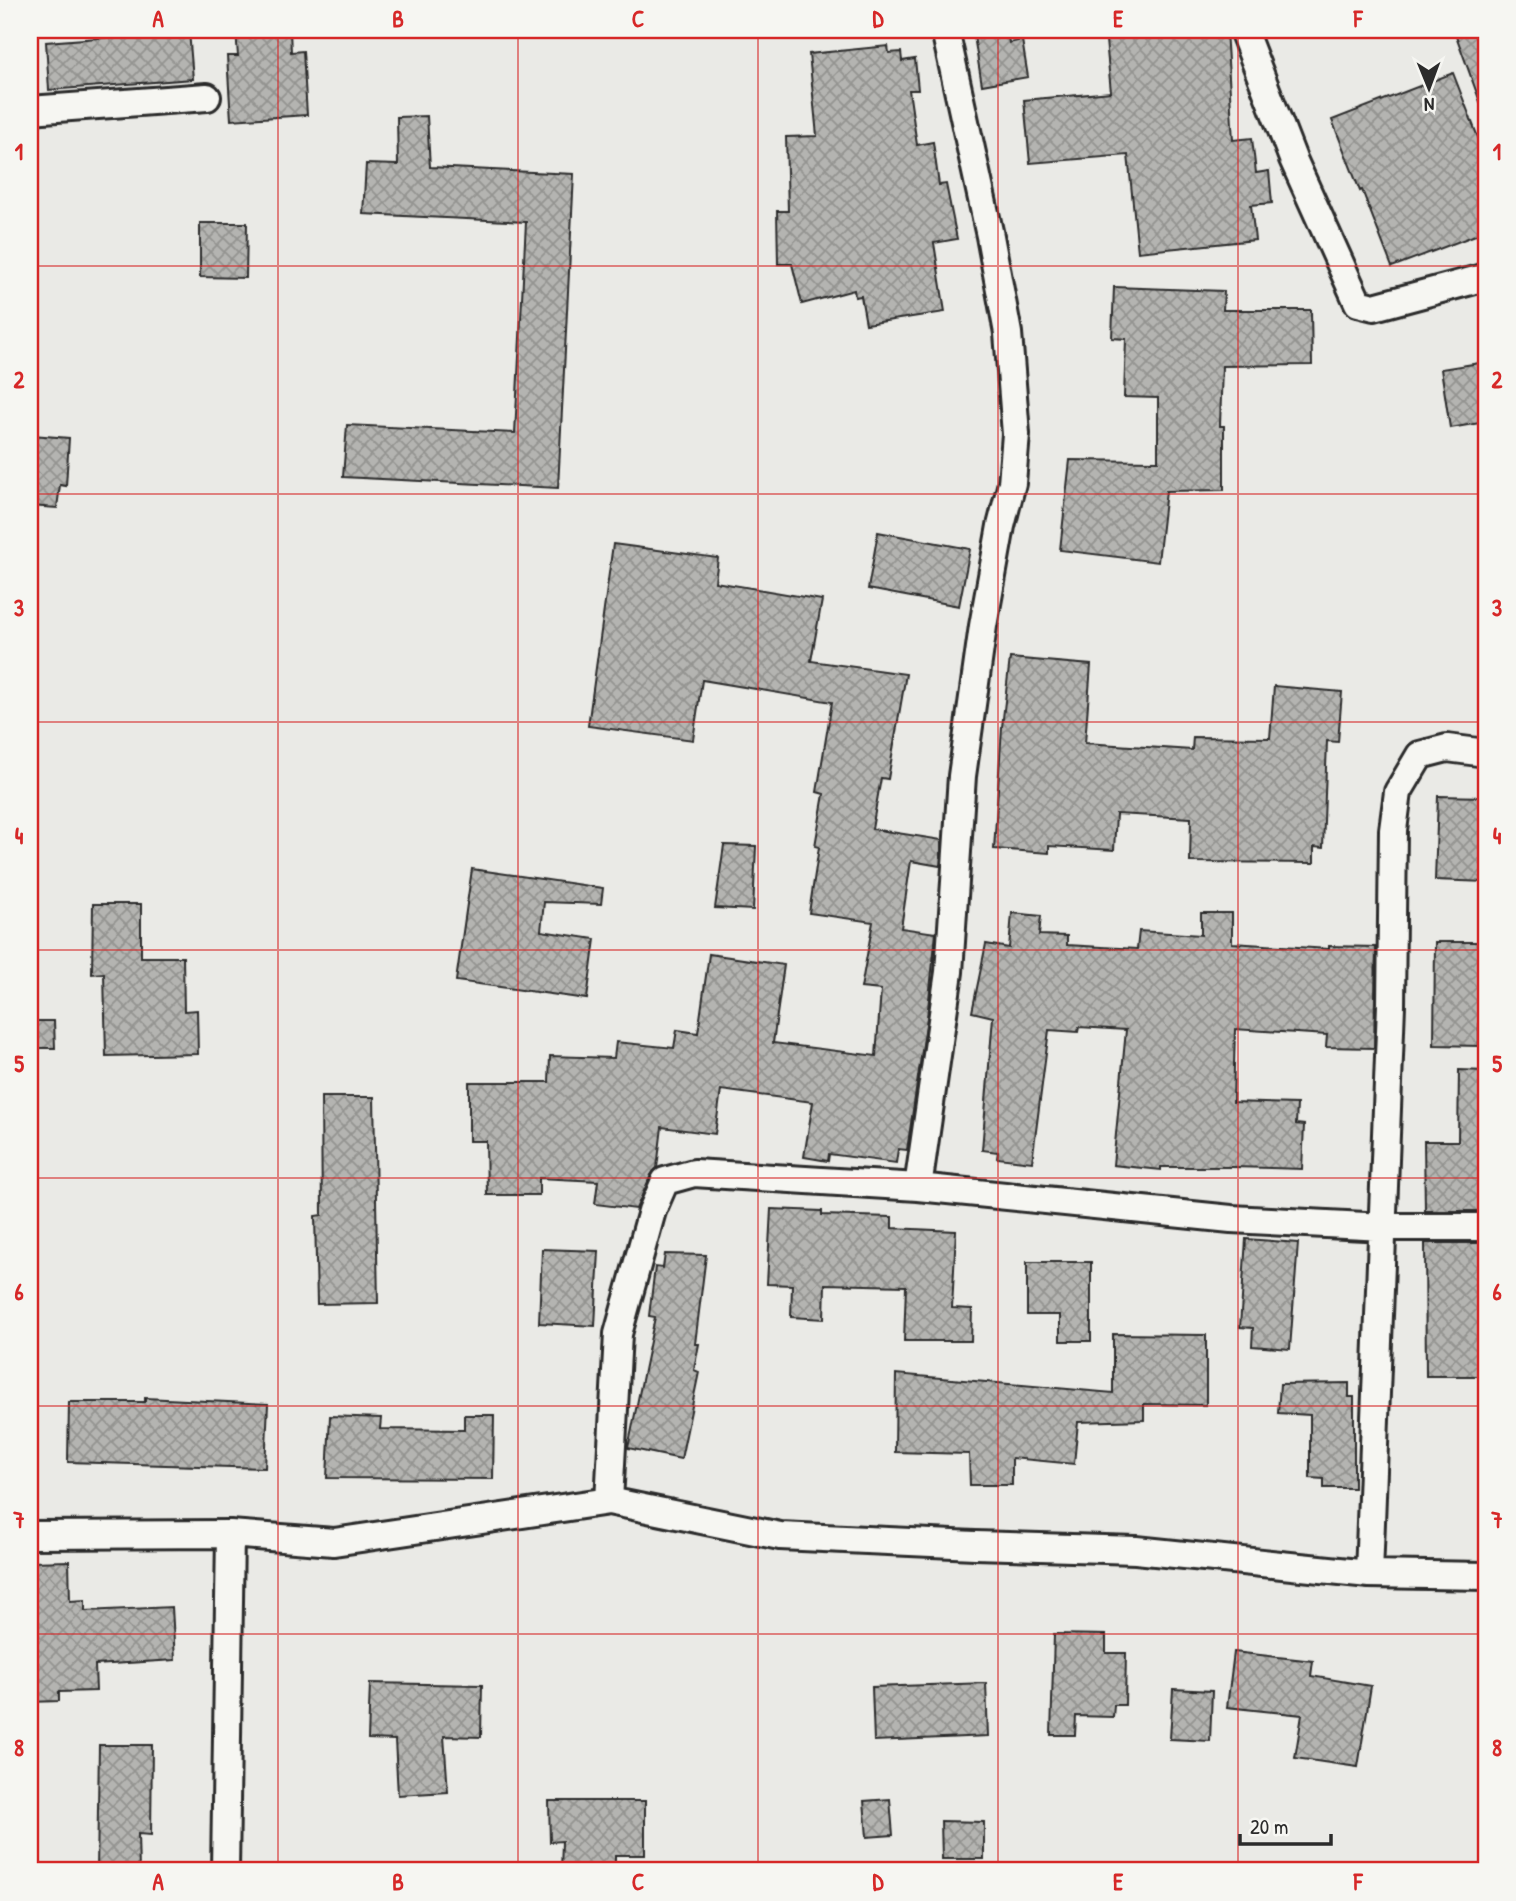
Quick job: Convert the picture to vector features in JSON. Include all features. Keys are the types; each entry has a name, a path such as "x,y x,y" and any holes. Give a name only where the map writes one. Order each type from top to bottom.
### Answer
{"street":[{"path":"918,1186 949,972 962,776 983,626 1001,526 1012,483 1016,434 1008,332 945,30"},
{"path":"1243,30 1293,159 1358,303 1374,307 1486,277"},
{"path":"30,110 207,97"},
{"path":"1369,1574 1384,1227 1393,830 1398,792 1419,755 1447,748 1486,753"},
{"path":"609,1501 618,1334 652,1211 665,1181 694,1173 918,1186 1231,1219 1384,1227 1486,1227"},
{"path":"30,1535 230,1534 334,1542 609,1501 780,1536 1136,1550 1369,1574 1486,1576"},
{"path":"225,1871 230,1534"}],"building":[{"path":"290,30 291,52 303,51 307,115 231,120 227,56 238,56 236,31"},
{"path":"973,30 1007,30 1009,43 1022,40 1028,77 982,85"},
{"path":"1105,30 1226,30 1233,140 1252,138 1256,173 1269,171 1272,203 1251,205 1255,240 1138,252 1128,155 1030,163 1024,100 1111,92"},
{"path":"1454,30 1486,30 1486,109 1483,110"},
{"path":"189,31 193,79 49,90 46,42"},
{"path":"888,46 889,53 901,52 902,61 915,59 918,90 909,90 917,145 933,142 939,185 946,184 957,239 934,243 945,312 866,324 861,296 855,297 854,290 802,304 792,264 778,264 777,211 788,211 786,137 817,136 809,54"},
{"path":"1453,73 1486,158 1486,231 1392,267 1332,120"},
{"path":"427,116 430,167 574,174 558,488 343,477 347,425 515,433 526,222 363,214 366,164 398,165 397,117"},
{"path":"200,223 247,223 246,278 200,277"},
{"path":"1114,287 1224,291 1223,310 1311,310 1312,365 1222,366 1220,426 1224,426 1224,490 1166,491 1158,562 1060,550 1070,460 1158,461 1158,398 1124,397 1126,339 1112,338"},
{"path":"1486,362 1486,422 1450,428 1441,369"},
{"path":"32,435 69,438 66,486 60,485 57,508 30,506"},
{"path":"878,532 970,549 959,606 868,589"},
{"path":"613,544 718,558 715,582 822,600 811,661 906,674 888,779 881,778 872,829 942,840 940,866 911,861 901,928 936,933 927,1018 907,1150 898,1149 896,1163 829,1154 828,1161 804,1157 813,1102 721,1090 715,1134 662,1127 657,1168 651,1175 636,1209 595,1204 598,1181 539,1178 539,1195 487,1195 486,1141 469,1141 469,1082 549,1082 550,1056 614,1058 616,1042 674,1048 677,1030 698,1033 709,954 784,965 773,1043 876,1056 881,990 861,988 873,922 809,913 819,847 815,846 824,794 817,792 832,702 702,680 693,740 588,726"},
{"path":"1010,658 1091,665 1085,743 1192,750 1193,737 1270,738 1274,686 1342,692 1338,742 1327,741 1323,848 1314,847 1314,863 1190,862 1191,818 1116,814 1114,850 1049,846 1049,853 994,849 1002,727"},
{"path":"1438,796 1486,797 1486,882 1435,880"},
{"path":"724,845 756,846 753,910 715,908"},
{"path":"472,869 603,888 601,904 544,902 541,931 595,939 587,999 456,981"},
{"path":"93,904 141,904 141,957 183,957 184,1011 197,1010 198,1054 106,1056 104,973 92,974"},
{"path":"1012,913 1041,916 1039,935 1067,936 1067,945 1137,949 1139,931 1201,935 1201,913 1232,913 1232,943 1329,949 1329,946 1376,947 1374,1048 1326,1047 1327,1035 1235,1029 1233,1102 1297,1104 1296,1124 1304,1125 1302,1169 1161,1167 1161,1170 1113,1165 1126,1030 1079,1027 1078,1032 1049,1030 1032,1162 997,1158 998,1152 982,1150 993,1017 972,1012 986,944 1009,948"},
{"path":"1435,942 1480,942 1479,1046 1434,1045"},
{"path":"30,1021 54,1021 55,1048 30,1048"},
{"path":"1459,1070 1486,1071 1486,1211 1425,1211 1424,1141 1458,1141"},
{"path":"321,1097 374,1097 378,1303 317,1304 315,1216 322,1215"},
{"path":"771,1209 822,1211 822,1215 892,1217 892,1228 956,1231 952,1308 972,1309 971,1341 904,1341 906,1286 825,1284 824,1319 791,1317 792,1285 767,1284"},
{"path":"1246,1239 1298,1243 1290,1349 1252,1346 1253,1328 1240,1327"},
{"path":"1425,1243 1486,1243 1486,1376 1426,1376"},
{"path":"542,1249 599,1251 595,1326 539,1323"},
{"path":"665,1254 706,1255 695,1344 699,1344 694,1370 699,1372 681,1459 628,1448 655,1317 649,1316 655,1267 663,1268"},
{"path":"1027,1262 1091,1262 1091,1341 1060,1341 1060,1315 1027,1315"},
{"path":"1113,1334 1206,1335 1206,1405 1144,1404 1144,1420 1078,1422 1074,1464 1012,1458 1012,1485 970,1485 969,1454 895,1452 896,1374 1113,1393"},
{"path":"1349,1383 1349,1397 1354,1397 1354,1488 1324,1488 1324,1479 1310,1478 1310,1415 1278,1413 1280,1384"},
{"path":"145,1398 268,1404 265,1468 68,1462 69,1402 145,1402"},
{"path":"464,1415 494,1415 493,1479 327,1478 330,1416 381,1418 380,1429 464,1430"},
{"path":"69,1561 70,1601 85,1600 85,1611 172,1607 175,1660 95,1665 96,1691 59,1692 59,1701 30,1702 30,1562"},
{"path":"1054,1634 1106,1635 1106,1653 1126,1653 1125,1705 1114,1705 1113,1717 1076,1716 1075,1735 1051,1735"},
{"path":"1234,1652 1313,1661 1311,1676 1371,1686 1358,1767 1295,1758 1302,1715 1227,1707"},
{"path":"370,1683 482,1685 481,1737 444,1736 448,1792 398,1795 395,1740 368,1739"},
{"path":"986,1683 988,1736 874,1741 872,1687"},
{"path":"1173,1689 1212,1691 1210,1741 1170,1739"},
{"path":"99,1745 152,1745 151,1835 138,1834 139,1871 97,1871"},
{"path":"890,1799 893,1835 867,1837 864,1801"},
{"path":"549,1801 645,1801 645,1855 615,1855 615,1871 561,1871 562,1841 550,1842"},
{"path":"941,1821 984,1822 984,1859 942,1859"}]}
